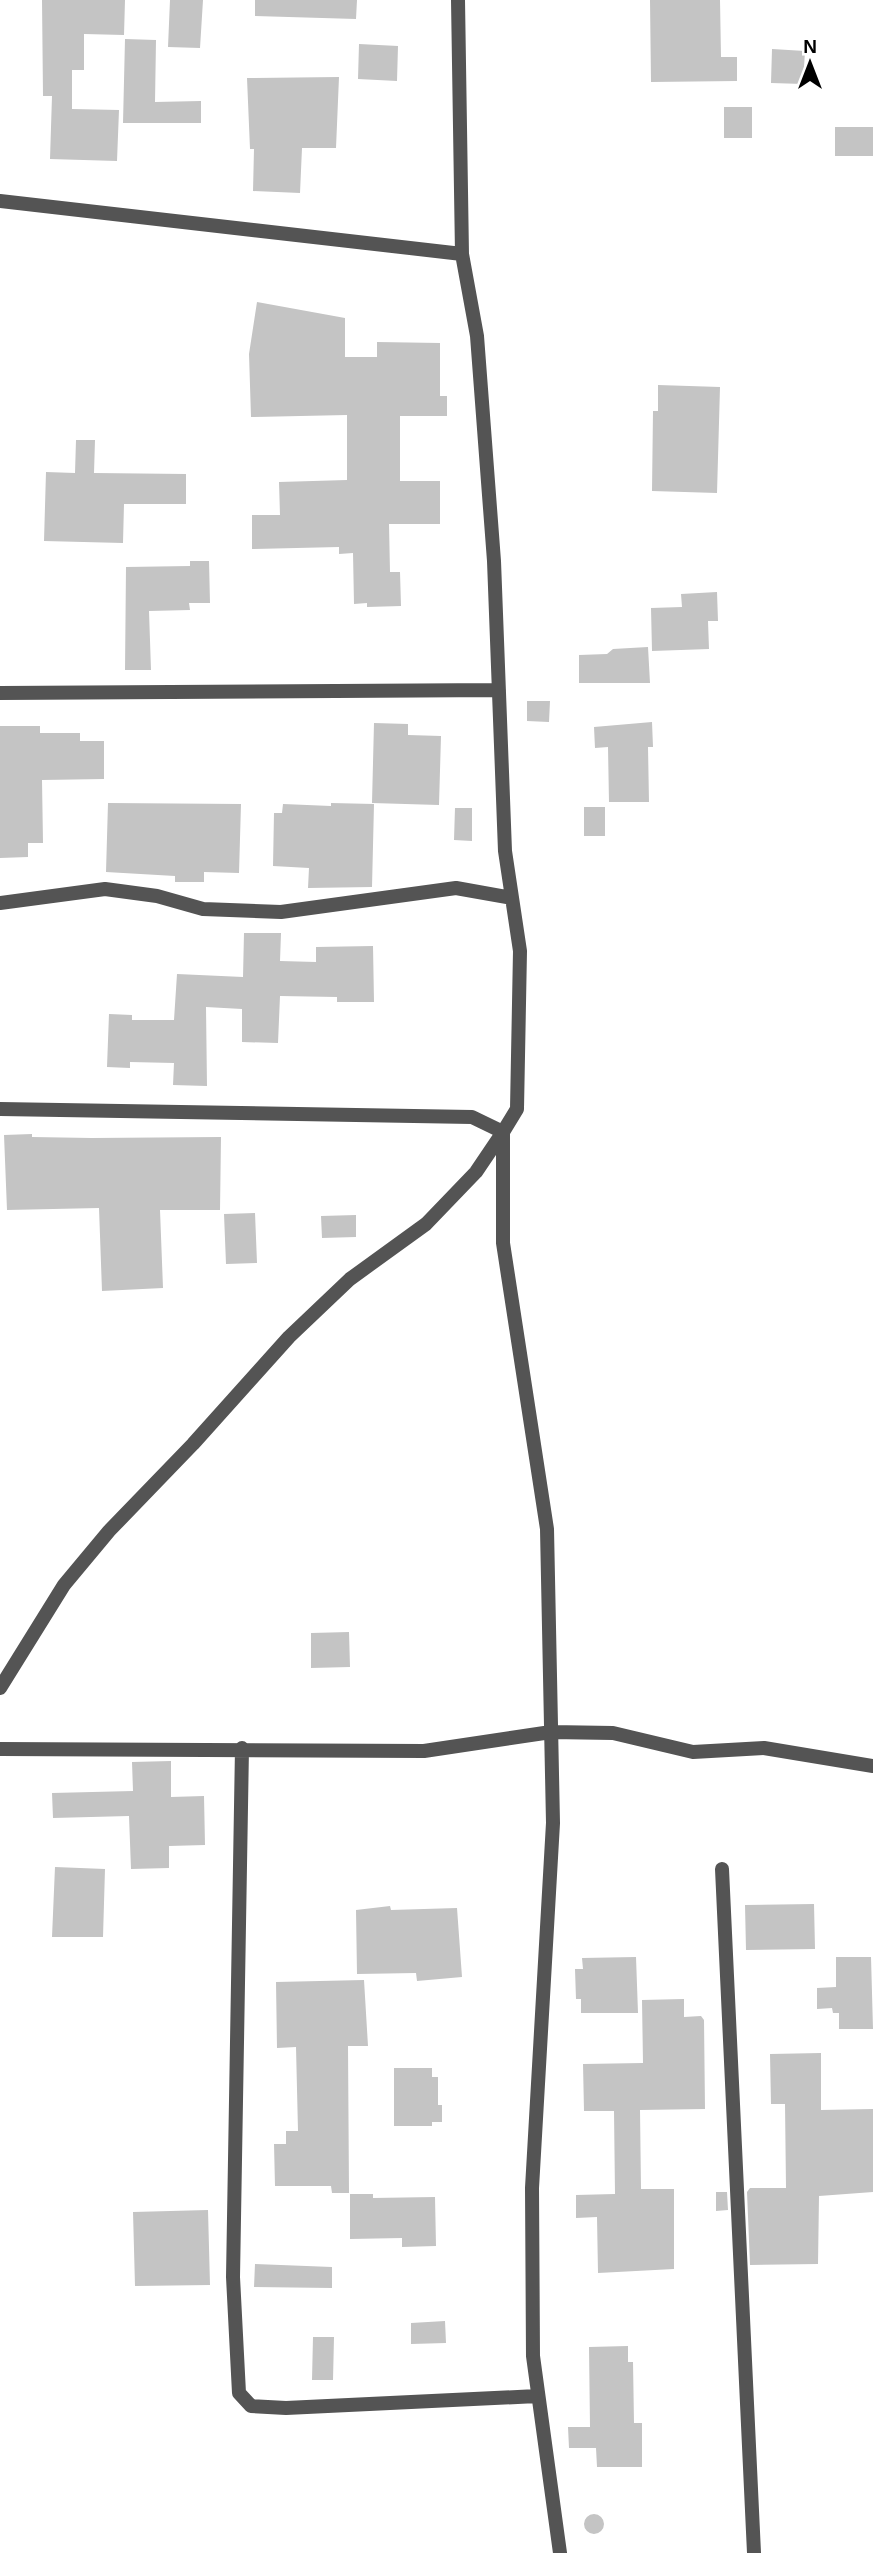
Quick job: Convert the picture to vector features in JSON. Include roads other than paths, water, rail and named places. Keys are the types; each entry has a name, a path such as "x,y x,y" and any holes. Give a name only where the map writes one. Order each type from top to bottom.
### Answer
{"street":[{"path":"0,1688 64,1585 108,1531 193,1444 289,1337 350,1279 426,1224 476,1172 517,1109 520,951 505,851 494,561 477,337 462,254 458,0"},
{"path":"0,201 462,254"},
{"path":"0,693 499,690"},
{"path":"0,903 105,889 157,896 203,909 281,912 456,888 512,898"},
{"path":"0,1109 472,1117 503,1132"},
{"path":"503,1132 503,1243 547,1529 553,1823 532,2188 533,2356 560,2553"},
{"path":"0,1749 242,1748 424,1751 551,1732 614,1733 692,1752 764,1748 873,1766"},
{"path":"242,1748 233,2277 239,2393 251,2406 286,2407 537,2396"},
{"path":"722,1869 754,2553"}]}
